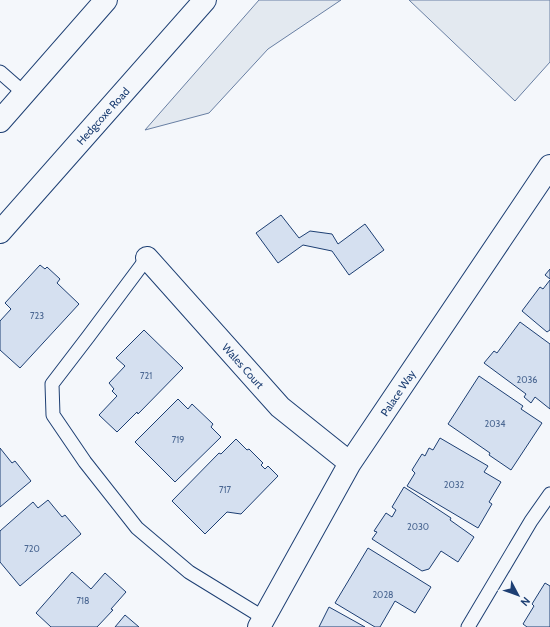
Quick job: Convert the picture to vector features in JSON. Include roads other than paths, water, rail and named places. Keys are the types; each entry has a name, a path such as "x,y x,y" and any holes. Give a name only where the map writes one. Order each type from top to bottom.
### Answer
{"street":[{"path":"0,121 106,0"},
{"name":"Hedgcoxe Road","path":"0,232 205,0"},
{"name":"Palace Way","path":"261,623 350,463 550,166"},
{"name":"Wales Court","path":"147,258 280,407 350,463"}],"lane":[{"path":"0,72 24,93"},
{"path":"147,258 52,384 53,415 85,462 137,528 188,572 261,623"},
{"path":"468,627 531,521 550,494"}]}
